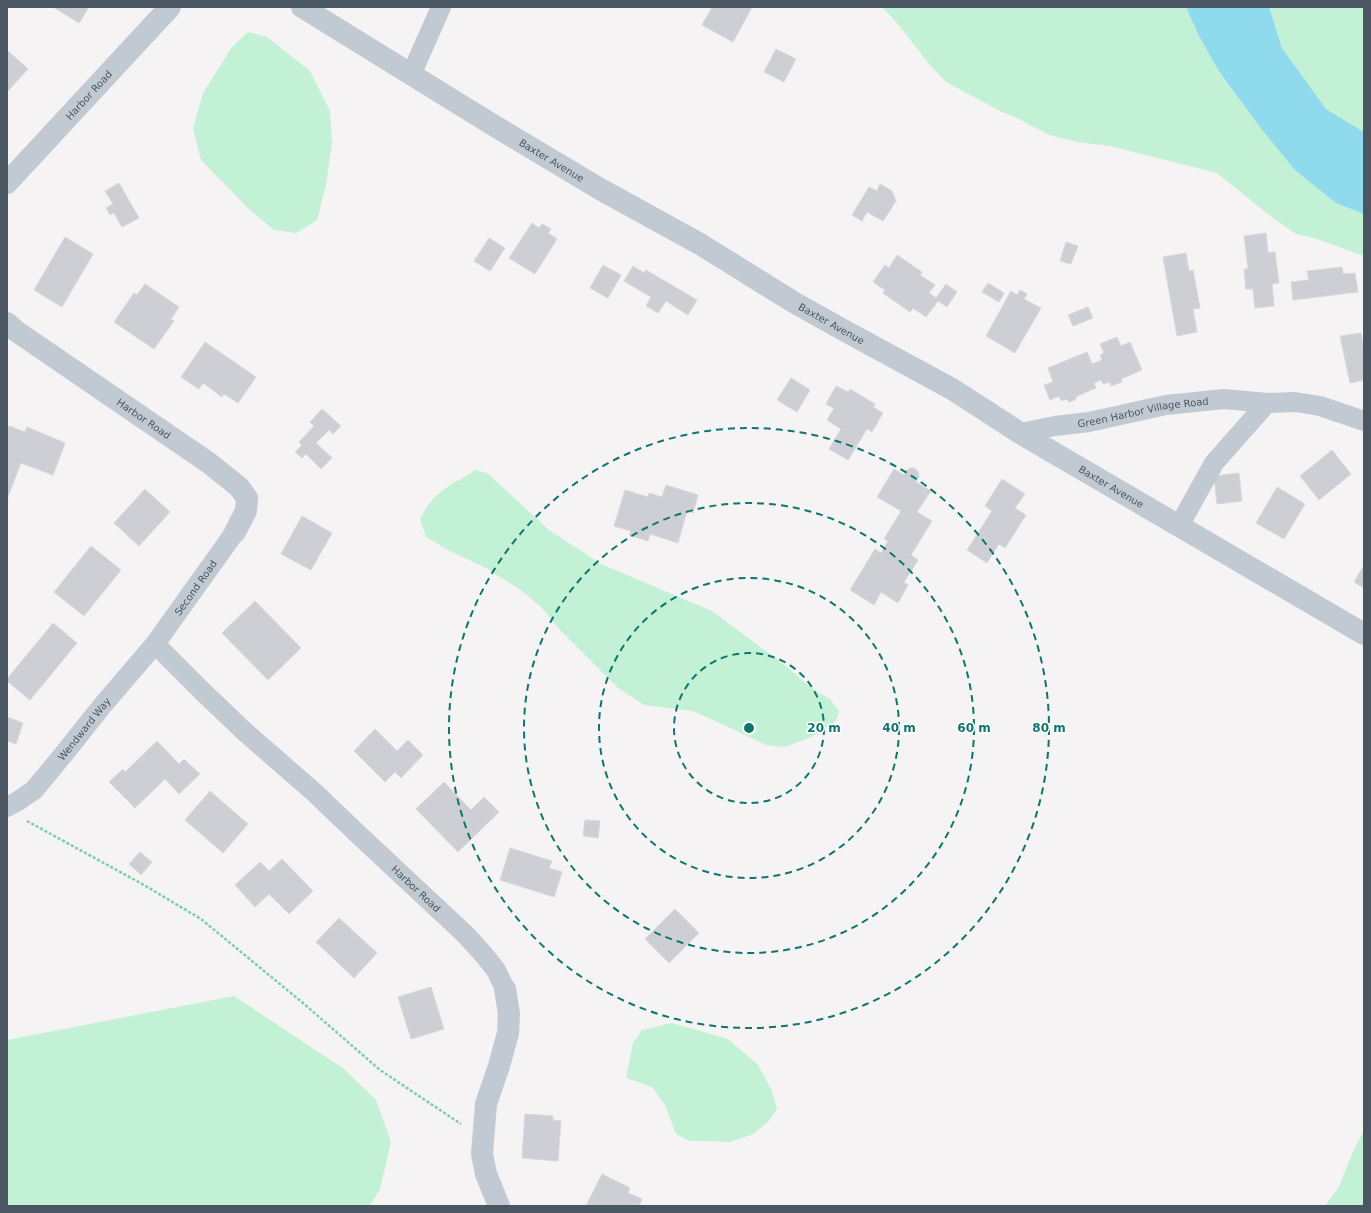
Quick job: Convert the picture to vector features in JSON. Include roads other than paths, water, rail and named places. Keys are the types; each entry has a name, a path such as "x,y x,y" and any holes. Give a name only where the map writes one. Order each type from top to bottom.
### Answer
{"street":[{"name":"Harbor Road","path":"7,183 170,7"},
{"name":"Baxter Avenue","path":"302,7 600,189 700,244 795,303 952,389 1020,434 1364,634"},
{"path":"411,74 441,7"},
{"name":"Harbor Road","path":"10,332 209,463 239,487 247,498 246,511 235,532"},
{"name":"Green Harbor Village Road","path":"1020,434 1055,426 1089,422 1166,405 1224,399 1267,403 1295,402 1320,406 1364,421"},
{"path":"1179,526 1214,463 1267,403"},
{"name":"Second Road","path":"155,644 235,532"},
{"name":"Harbor Road","path":"155,644 240,727 315,793 466,935 484,954 496,970 505,989 508,1014 508,1033 486,1104 482,1154 486,1174 499,1206"},
{"name":"Wendward Way","path":"14,812 18,801 34,790 102,706 155,644"}],"water":[{"path":"1186,7 1269,7 1282,48 1326,109 1364,132 1364,214 1336,203 1295,170 1259,126 1218,70 1199,36"}]}
